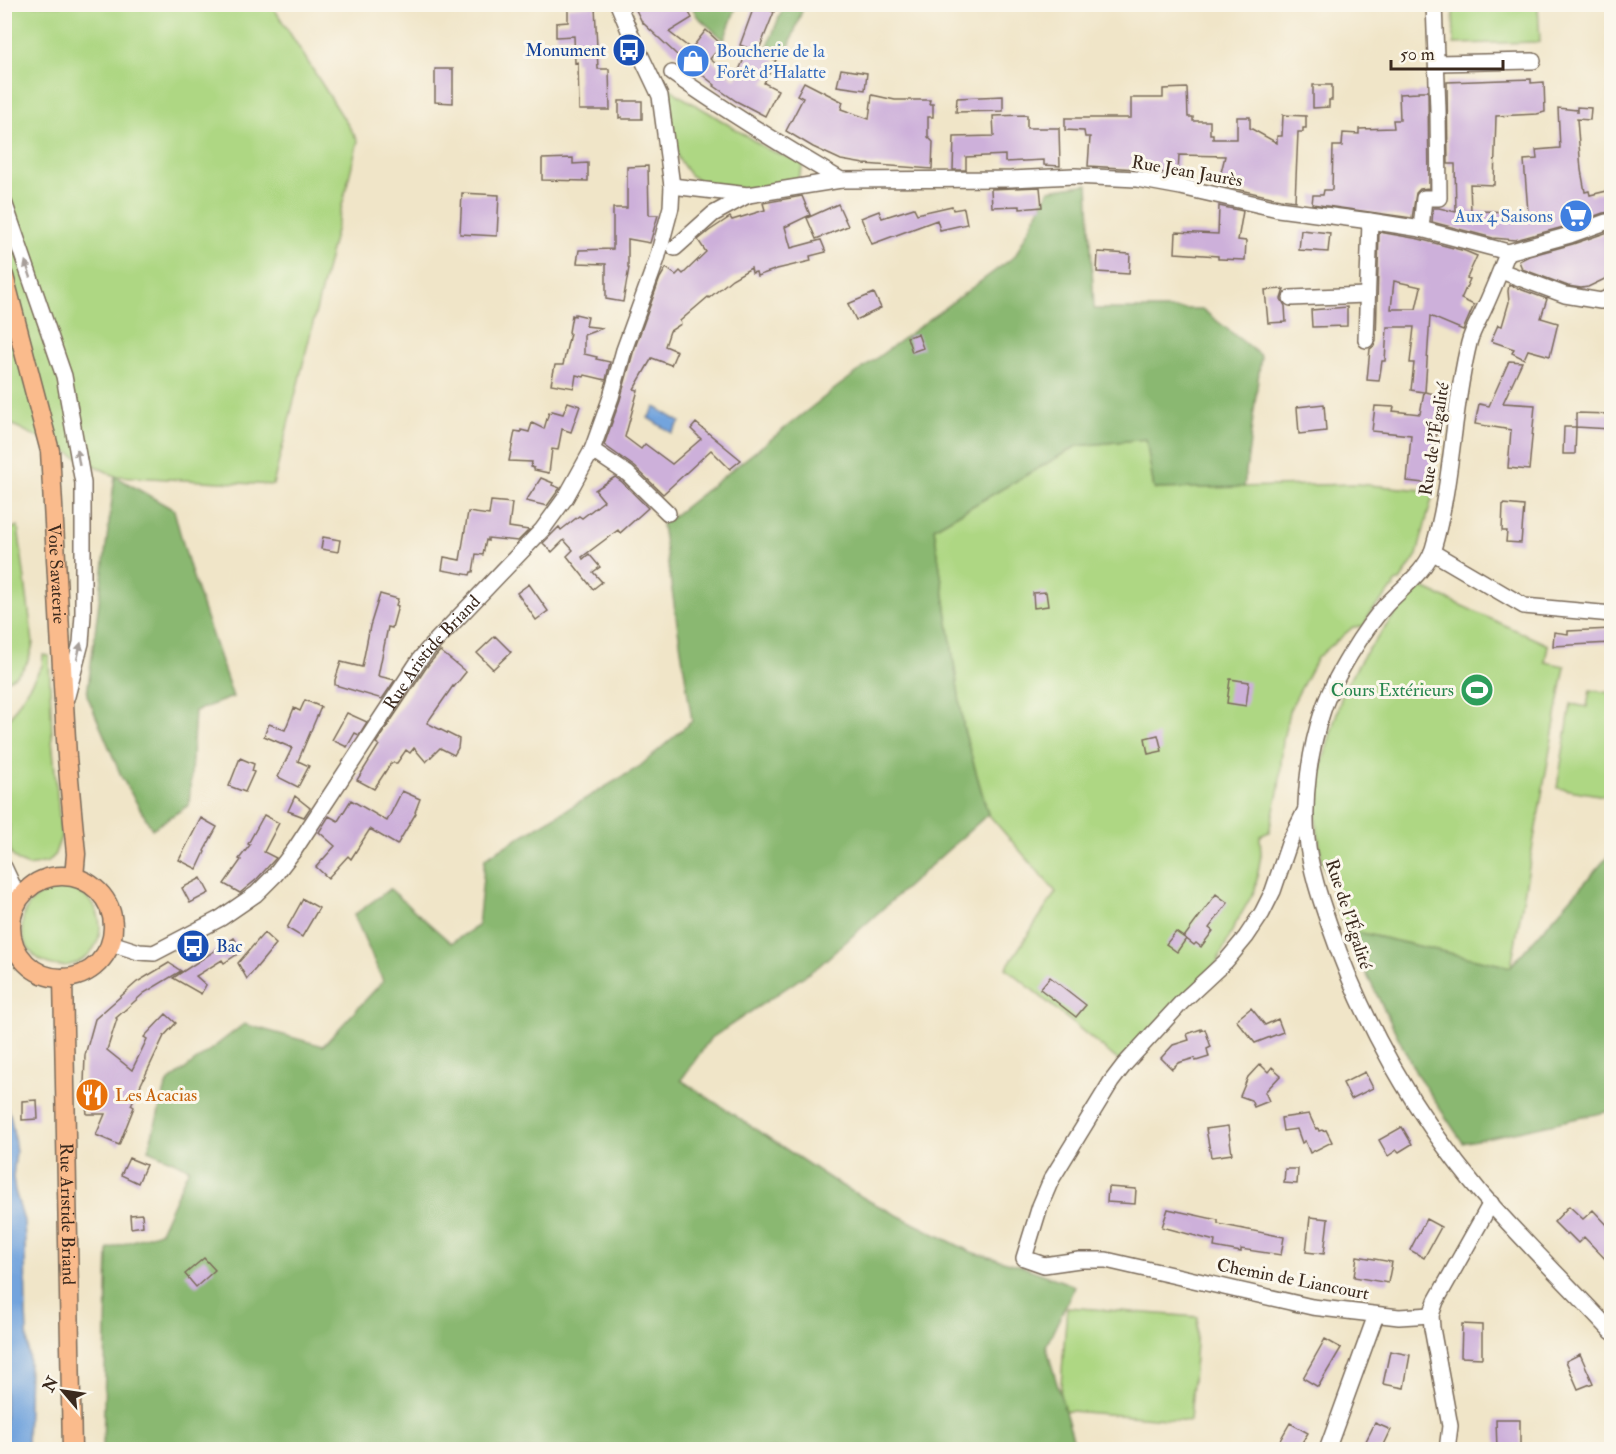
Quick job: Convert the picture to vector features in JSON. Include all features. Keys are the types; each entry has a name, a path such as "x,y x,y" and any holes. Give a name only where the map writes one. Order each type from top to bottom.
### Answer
{"main road":[{"name":"Voie Savaterie","path":"4,276 50,451 67,757 76,854 74,877"},
{"path":"58,876 74,877 90,884 102,895 111,910 114,927 111,943 104,957 92,968 78,976 63,978 47,976 33,969 14,945 11,929 13,914 19,899 43,879 58,876"},
{"name":"Rue Aristide Briand","path":"63,978 72,1449"}],"street":[{"name":"Rue Aristide Briand","path":"111,943 139,952 154,953 221,918 256,894 275,875 295,849 420,659 542,530 566,497 592,450 611,397 624,350 657,259 671,207 672,186 660,96 618,4"},
{"path":"1420,229 1424,198 1439,198 1434,4"},
{"path":"1437,63 1533,61"},
{"path":"672,73 772,140 841,180"},
{"name":"Rue Jean Jaurès","path":"748,195 841,180 1011,179 1074,176 1137,180 1181,187 1278,209 1420,229 1508,252 1611,222"},
{"path":"672,186 748,195"},
{"path":"675,248 713,213 748,195"},
{"path":"4,202 64,376 83,483 81,643 64,707"},
{"path":"1366,340 1370,221"},
{"name":"Rue de l'Égalité","path":"1508,252 1470,340 1454,422 1447,489 1432,552 1415,577 1372,622 1330,691 1318,726 1310,768 1306,810 1307,838 1314,879 1335,944 1358,1000 1414,1100 1453,1158 1491,1203 1610,1326"},
{"path":"1501,271 1565,295 1601,302 1611,296"},
{"path":"1291,298 1366,295"},
{"path":"592,450 628,474 668,513"},
{"path":"1432,552 1524,606 1611,614"},
{"name":"Chemin de Liancourt","path":"1306,810 1290,841 1274,891 1246,938 1226,961 1182,1002 1124,1065 1061,1161 1048,1185 1024,1258 1044,1265 1079,1260 1106,1260 1300,1304 1376,1315 1408,1317 1431,1315"},
{"path":"4,867 19,899"},
{"path":"1447,1449 1450,1426 1431,1315 1436,1301 1491,1203"},
{"path":"1327,1449 1376,1315"}],"green space":[{"path":"4,5 272,5 358,141 273,485 115,476 5,421"},
{"path":"691,5 737,5 724,40 697,16"},
{"path":"784,5 804,5 786,55 767,48"},
{"path":"1453,5 1538,5 1540,42 1454,44"},
{"path":"658,78 680,96 767,149 805,162 797,179 751,189 705,184 690,175 678,158 666,97"},
{"path":"1088,184 1094,309 1202,309 1261,356 1244,487 1154,489 1146,439 1077,446 934,528 964,730 988,814 819,966 710,1039 681,1080 837,1183 871,1202 971,1252 1021,1266 1075,1286 1046,1346 1076,1449 103,1450 108,1249 160,1232 189,1168 148,1150 167,1083 244,1024 323,1046 383,981 354,915 390,889 451,943 478,926 485,858 639,767 692,721 662,525 836,388 1015,256 1049,190"},
{"path":"1146,439 1154,489 1357,484 1434,491 1417,555 1400,581 1393,585 1394,587 1370,613 1364,626 1353,627 1317,658 1289,711 1283,740 1279,788 1269,832 1260,836 1261,855 1255,890 1216,964 1119,1061 1006,968 1056,892 988,814 964,730 934,528 1077,446"},
{"path":"115,476 174,510 194,581 233,697 195,711 189,805 152,829 122,778 87,695"},
{"path":"18,526 33,643 25,667 5,682 5,531"},
{"path":"1423,588 1548,645 1545,662 1565,666 1511,967 1344,929 1322,860 1316,821 1318,780 1344,689 1363,657 1406,600"},
{"path":"43,655 49,656 52,739 61,837 54,856 48,862 29,866 19,862 11,854 9,825 5,811 5,776 7,774 5,725 42,666"},
{"path":"1590,690 1611,693 1611,797 1557,788 1571,704 1587,707"},
{"path":"1611,853 1611,1111 1463,1143 1416,1073 1344,929 1510,967"},
{"path":"61,888 76,891 88,900 97,912 100,927 97,942 88,954 76,963 61,966 46,963 34,954 25,942 22,927 25,912 34,900 46,891"},
{"path":"1067,1307 1198,1317 1190,1421 1059,1410"}],"water":[{"path":"655,407 680,422 672,433 648,418"},
{"path":"4,1102 10,1114 13,1129 16,1152 13,1177 24,1221 29,1364 27,1449 5,1449"}],"building":[{"path":"633,4 684,4 692,18 669,32 691,49 706,30 722,45 710,59 735,79 748,50 776,60 764,83 778,90 765,116 714,86 676,54 642,22"},
{"path":"755,4 774,12 758,52 740,45"},
{"path":"595,6 598,69 609,69 610,110 579,110 578,62 575,63 574,36 556,37 556,23 568,22 568,7"},
{"path":"435,69 453,69 453,103 435,102"},
{"path":"841,69 867,73 865,90 837,86"},
{"path":"1531,79 1531,83 1544,82 1545,112 1496,116 1494,185 1470,184 1471,211 1528,212 1524,160 1537,159 1536,150 1560,148 1558,108 1577,110 1577,107 1591,108 1590,120 1577,119 1585,192 1589,191 1590,195 1611,190 1611,212 1515,240 1493,238 1432,222 1433,208 1456,212 1455,164 1448,164 1447,82"},
{"path":"804,82 843,102 841,109 869,119 872,95 895,100 930,100 929,104 933,104 933,117 928,117 928,137 933,142 932,169 841,160 786,131 803,98 797,95"},
{"path":"1313,85 1332,85 1332,100 1329,100 1329,107 1313,108"},
{"path":"1187,88 1188,117 1193,117 1193,121 1210,121 1210,134 1213,134 1213,139 1237,139 1237,117 1250,117 1250,128 1277,143 1277,136 1282,136 1283,115 1306,116 1306,128 1303,128 1303,132 1298,132 1295,201 1218,185 1225,156 1179,155 1178,175 1137,169 1088,166 1090,137 1085,137 1084,131 1065,130 1065,118 1131,118 1131,98 1163,98 1163,89"},
{"path":"1418,91 1428,91 1429,188 1420,189 1416,193 1412,218 1312,204 1313,195 1323,195 1324,190 1332,190 1333,146 1342,146 1343,133 1359,134 1359,129 1394,128 1393,120 1400,120 1399,94 1418,93"},
{"path":"1003,96 1003,111 956,112 957,98"},
{"path":"619,101 642,101 642,119 619,118"},
{"path":"1027,115 1027,128 1059,128 1060,166 1044,165 1044,160 1005,162 1005,155 966,157 966,170 953,170 954,137 994,136 993,116"},
{"path":"573,158 573,164 588,163 588,181 542,180 542,159"},
{"path":"648,166 649,215 658,215 650,243 628,239 629,268 623,302 606,299 606,264 577,263 579,250 613,249 613,208 627,208 627,167"},
{"path":"1040,187 1042,207 1020,209 1020,206 992,207 991,189"},
{"path":"462,193 499,195 497,236 460,234"},
{"path":"802,196 810,215 785,227 791,248 821,240 826,252 810,256 811,261 757,276 756,272 752,273 751,268 732,279 670,331 665,346 677,351 671,365 652,358 634,389 638,390 625,437 641,449 645,444 672,464 701,439 691,429 696,423 741,460 730,469 711,450 663,494 635,467 604,445 660,278 666,268 676,275 680,271 683,274 706,252 698,240 730,217 732,220 765,210 763,203"},
{"path":"838,204 848,226 816,239 807,218"},
{"path":"952,206 953,210 964,208 967,224 940,230 937,220 872,244 861,218 879,211 882,218 914,208 917,214"},
{"path":"1219,206 1243,211 1238,240 1246,241 1245,260 1175,253 1176,232 1218,234"},
{"path":"1301,230 1330,233 1328,252 1299,250"},
{"path":"1379,232 1419,239 1477,256 1461,299 1474,305 1463,330 1430,316 1425,392 1444,396 1439,435 1436,434 1432,484 1407,481 1411,435 1372,431 1375,406 1394,407 1393,411 1420,414 1424,392 1411,390 1414,363 1410,363 1414,327 1387,327 1385,361 1382,361 1379,381 1367,380 1370,349 1376,340","holes":["1394,281 1421,287 1416,309 1391,309"]},
{"path":"1611,233 1611,276 1588,287 1568,286 1522,269 1519,261 1529,256"},
{"path":"1098,252 1130,254 1129,274 1097,272"},
{"path":"1509,285 1547,299 1541,318 1558,323 1550,356 1528,350 1524,359 1512,353 1514,349 1491,341 1498,325 1502,326 1509,302"},
{"path":"1284,289 1281,299 1285,306 1286,322 1268,323 1265,290"},
{"path":"874,293 881,308 856,320 848,304"},
{"path":"1347,307 1347,326 1312,327 1311,310"},
{"path":"575,314 588,317 586,326 603,328 584,335 584,354 610,362 606,380 576,375 574,388 551,384 555,365 563,365 572,315 575,316"},
{"path":"918,334 923,348 912,352 907,337"},
{"path":"1509,361 1522,362 1503,403 1535,405 1529,470 1508,468 1511,430 1475,424 1479,404 1489,406"},
{"path":"568,402 580,406 571,432 562,429 558,450 552,449 549,473 534,470 531,467 532,462 509,461 515,431 529,432 532,423 544,429 549,412 563,414"},
{"path":"1324,404 1326,431 1299,434 1297,407"},
{"path":"1576,413 1611,414 1611,429 1576,427"},
{"path":"1564,427 1576,427 1575,454 1563,454"},
{"path":"615,477 648,508 620,533 618,530 582,557 583,559 589,554 600,567 593,572 602,582 593,589 567,556 573,550 564,540 552,552 543,543 559,527 561,530 579,516 582,518 604,501 595,490"},
{"path":"541,478 560,488 547,506 526,501"},
{"path":"491,501 512,503 509,527 529,530 518,541 488,538 483,555 476,554 473,572 470,575 442,570 444,557 460,560 468,512 489,515"},
{"path":"1503,504 1524,506 1521,543 1506,542 1507,531 1502,531"},
{"path":"323,537 340,540 338,552 321,549"},
{"path":"529,584 548,611 536,620 517,593"},
{"path":"1046,592 1048,606 1034,608 1033,593"},
{"path":"380,594 398,599 392,628 388,627 378,676 395,680 382,699 335,685 341,662 362,667 370,626"},
{"path":"1611,629 1611,643 1553,646 1554,632 1568,634 1568,631"},
{"path":"495,636 511,652 493,669 477,653"},
{"path":"440,651 466,672 453,686 427,723 459,739 454,755 440,748 426,762 414,748 410,753 406,750 397,763 391,763 374,789 357,780 379,745 376,743 428,665"},
{"path":"1230,679 1249,682 1246,706 1227,703"},
{"path":"305,700 321,707 298,761 309,766 298,787 278,777 292,748 264,736 269,724 285,730 294,708 300,711"},
{"path":"347,713 367,722 359,735 355,733 347,747 332,740"},
{"path":"1158,735 1162,751 1148,754 1145,738"},
{"path":"240,758 254,764 252,771 254,772 245,792 229,786"},
{"path":"402,791 420,799 416,813 397,845 370,829 351,859 348,856 328,878 316,867 335,846 319,832 329,816 338,821 351,800 387,821"},
{"path":"295,796 310,808 304,817 288,811"},
{"path":"264,815 279,823 264,852 276,858 257,879 240,893 224,884 250,845 248,844"},
{"path":"201,818 217,827 197,869 179,860"},
{"path":"201,878 209,893 190,903 182,888"},
{"path":"1216,894 1228,903 1209,928 1213,931 1201,947 1196,943 1194,945 1184,937"},
{"path":"303,899 319,908 302,937 287,928"},
{"path":"1176,932 1186,939 1177,952 1166,944"},
{"path":"264,933 276,944 247,979 238,963"},
{"path":"234,938 242,951 224,963 222,960 196,976 206,985 201,994 173,978"},
{"path":"169,963 181,971 144,993 116,1018 107,1050 132,1070 147,1039 144,1037 166,1014 176,1023 164,1036 131,1105 134,1107 119,1145 96,1135 105,1114 87,1114 84,1084 85,1055 95,1019 137,982"},
{"path":"1050,977 1086,1005 1076,1017 1040,989"},
{"path":"1251,1008 1265,1025 1278,1019 1283,1032 1255,1043 1236,1020"},
{"path":"1201,1029 1201,1031 1205,1029 1211,1047 1207,1049 1209,1057 1178,1063 1172,1069 1161,1058 1173,1045 1189,1040 1187,1034"},
{"path":"1260,1064 1268,1072 1272,1067 1281,1075 1265,1092 1269,1101 1254,1107 1251,1100 1240,1096 1248,1077"},
{"path":"1365,1072 1373,1088 1351,1099 1343,1083"},
{"path":"37,1100 38,1119 22,1120 22,1101"},
{"path":"1309,1114 1316,1129 1326,1130 1332,1142 1310,1153 1305,1141 1302,1143 1297,1129 1283,1131 1281,1118"},
{"path":"1228,1126 1232,1154 1211,1157 1206,1129"},
{"path":"1402,1127 1412,1144 1388,1156 1379,1140"},
{"path":"129,1158 146,1165 138,1183 121,1175"},
{"path":"1285,1169 1298,1169 1297,1184 1284,1183"},
{"path":"1108,1187 1136,1189 1135,1204 1107,1202"},
{"path":"1569,1206 1583,1219 1593,1210 1611,1229 1611,1265 1584,1237 1578,1243 1554,1222"},
{"path":"1168,1209 1218,1220 1218,1224 1284,1237 1281,1255 1214,1247 1215,1241 1162,1227"},
{"path":"142,1214 143,1226 131,1228 130,1215"},
{"path":"1310,1217 1328,1219 1324,1254 1306,1252"},
{"path":"1426,1219 1441,1227 1424,1258 1410,1250"},
{"path":"1357,1256 1392,1262 1388,1283 1354,1277"},
{"path":"204,1258 215,1270 196,1287 185,1274"},
{"path":"1462,1324 1482,1325 1482,1358 1461,1357"},
{"path":"1325,1339 1341,1348 1318,1387 1303,1378"},
{"path":"1390,1351 1410,1355 1404,1388 1383,1384"},
{"path":"1580,1354 1593,1383 1578,1389 1566,1361"},
{"path":"1496,1420 1520,1420 1520,1449 1497,1449"},
{"path":"1290,1423 1308,1433 1298,1449 1275,1449"},
{"path":"1375,1423 1391,1430 1382,1449 1362,1449"}],"place":[{"name":"Monument","path":"629,50"},
{"name":"Boucherie de la Forêt d'Halatte","path":"693,61"},
{"name":"Aux 4 Saisons","path":"1576,216"},
{"name":"Cours Extérieurs","path":"1477,690"},
{"name":"Bac","path":"193,946"},
{"name":"Les Acacias","path":"92,1095"}]}
